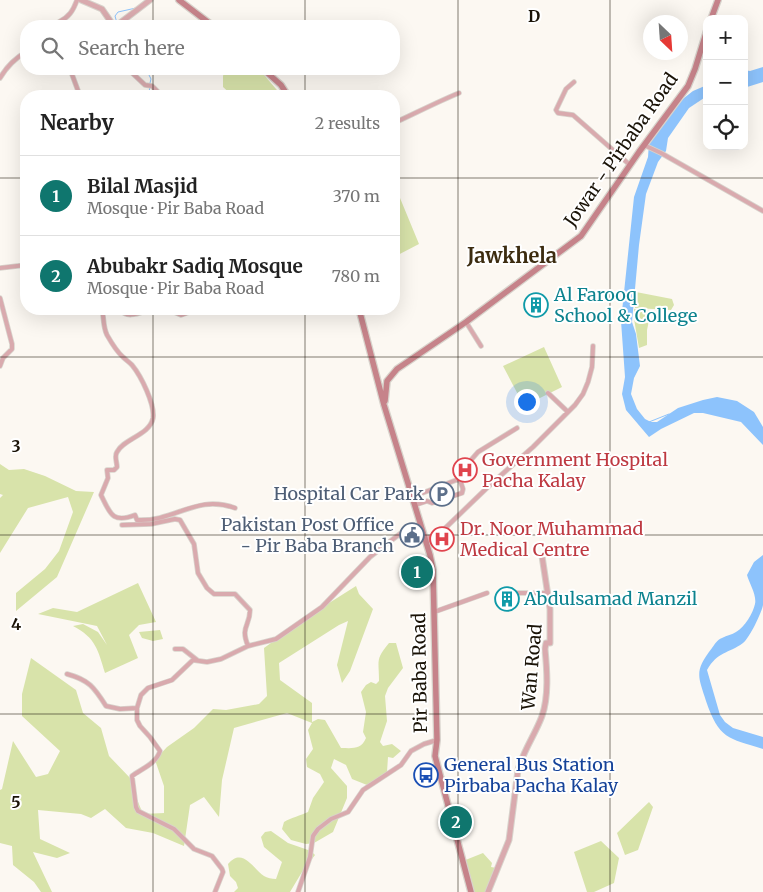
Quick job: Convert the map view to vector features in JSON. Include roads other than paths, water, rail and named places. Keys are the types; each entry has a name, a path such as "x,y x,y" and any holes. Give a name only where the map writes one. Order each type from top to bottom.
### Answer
{"main road":[{"path":"179,0 205,20"},
{"path":"712,15 718,0"},
{"name":"Jowar - Pirbaba Road","path":"391,375 466,322 581,236 630,164 688,86 703,43"},
{"path":"270,75 282,85 285,90"},
{"name":"Pir Baba Road","path":"361,315 384,405 428,546 433,570 437,740 435,756 471,892"},
{"path":"376,374 383,377 391,375"},
{"path":"384,405 387,380 391,375"}],"street":[{"path":"62,20 73,11 79,0 102,9 110,20"},
{"path":"124,20 150,0"},
{"path":"0,78 8,66 20,55"},
{"path":"72,75 78,90"},
{"path":"134,75 145,85 152,86 156,90"},
{"path":"574,82 566,90 556,110 558,113 573,115 630,164"},
{"path":"400,121 459,93"},
{"path":"644,145 763,211"},
{"path":"0,268 20,266"},
{"path":"0,298 12,344 12,349 3,358 0,366"},
{"path":"103,315 107,335 137,373 153,407 152,421 138,437 120,447 115,456 117,467 114,470 107,470 108,478 101,495 111,514 117,519 124,520 135,515 137,520 151,521 196,505 210,503 236,508"},
{"path":"466,322 481,346"},
{"path":"428,546 427,537 436,537 568,412 583,394 592,367 593,346"},
{"path":"548,393 568,412"},
{"path":"415,505 427,501 432,503 462,493 463,489 456,468 471,460 478,452 517,428"},
{"path":"412,497 459,480"},
{"path":"427,501 428,491"},
{"path":"122,525 152,524 175,518 180,520 194,544 198,573 207,588 214,594 235,594 250,610 244,630 248,646"},
{"path":"215,892 223,872 212,856 194,849 174,829 155,818 143,814 136,807 132,776 148,766 160,752 137,720 136,708 143,691 172,680 193,660 206,662 221,659 248,646 276,639 322,607 370,557 402,532 420,524"},
{"name":"Wan Road","path":"488,892 509,840 521,760 543,714 546,686 545,649 546,643 550,643 551,623 542,556"},
{"path":"434,612 488,593"},
{"path":"502,593 548,593"},
{"path":"175,649 183,648 197,660"},
{"path":"67,674 86,680 106,706 120,709 136,708"},
{"path":"298,892 310,857 313,836 318,829 331,819 348,812 363,790 401,765 411,751 437,740"}],"water":[{"path":"763,67 763,82 748,87 748,71"},
{"path":"703,87 703,99 689,108 668,138 666,151 658,162 646,194 632,322 636,334 640,366 634,378 631,394 637,409 645,419 651,422 657,422 678,408 703,400 717,397 737,401 754,412 763,427 763,445 741,422 703,413 694,413 649,437 626,410 622,394 625,377 621,321 634,197 648,157 649,143 666,119 684,98"},
{"path":"763,555 763,605 755,625 743,643 715,659 707,670 720,715 733,728 763,737 763,749 733,739 726,735 715,723 706,701 699,674 702,662 716,642 739,630 754,608 754,593 747,575 754,562"}],"waterway":[{"path":"116,20 115,16 118,12 136,8"},
{"path":"149,75 150,83"},
{"path":"649,422 669,414"}],"place":[{"name":"Al Farooq School & College","path":"536,305"},
{"name":"Government Hospital Pacha Kalay","path":"465,470"},
{"name":"Hospital Car Park","path":"442,494"},
{"name":"Pakistan Post Office - Pir Baba Branch","path":"412,535"},
{"name":"Dr. Noor Muhammad Medical Centre","path":"442,539"},
{"name":"Bilal Masjid","path":"417,572"},
{"name":"Abdulsamad Manzil","path":"507,599"},
{"name":"General Bus Station Pirbaba Pacha Kalay","path":"426,775"},
{"name":"Abubakr Sadiq Mosque","path":"456,822"}],"district":[{"name":"Jawkhela","path":"512,256"}]}
